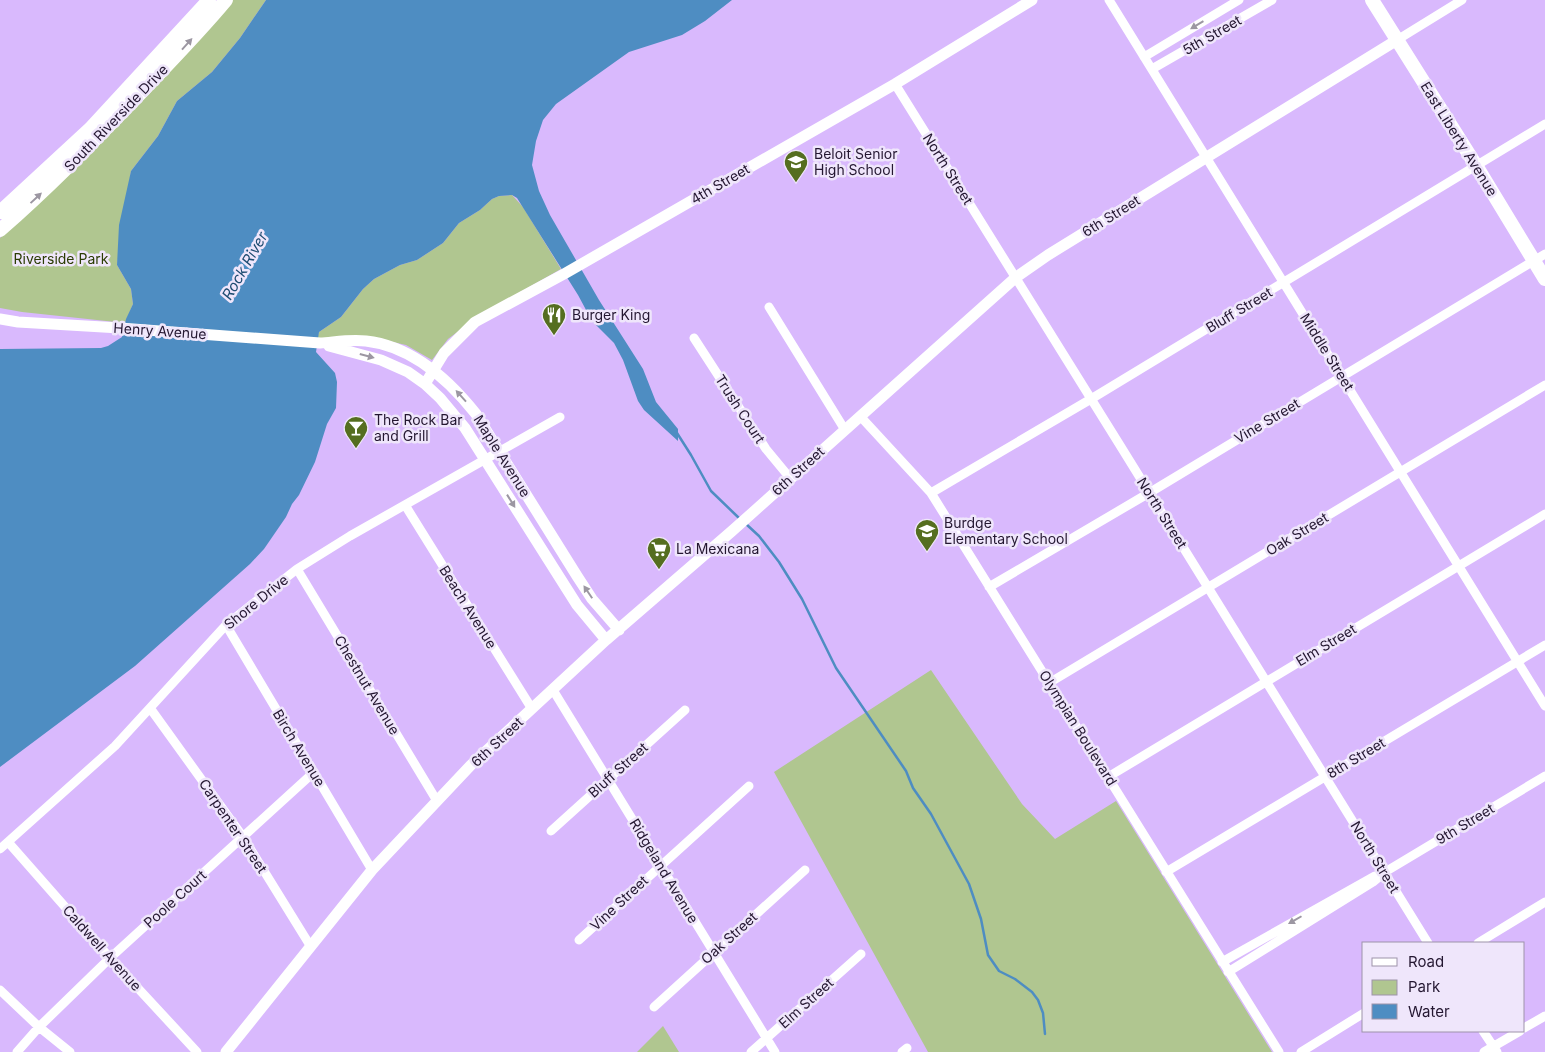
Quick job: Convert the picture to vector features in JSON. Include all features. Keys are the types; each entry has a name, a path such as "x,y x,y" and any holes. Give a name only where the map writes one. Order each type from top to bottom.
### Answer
{"main road":[{"name":"South Riverside Drive","path":"0,212 90,128 209,0"},
{"name":"South Riverside Drive","path":"0,230 75,160 181,51 226,0"},
{"name":"East Liberty Avenue","path":"1372,0 1477,167 1540,258 1545,279"}],"street":[{"name":"4th Street","path":"425,384 444,353 475,322 582,264 895,84 1032,0"},
{"name":"Middle Street","path":"1109,0 1208,156 1284,283 1545,706"},
{"name":"5th Street","path":"1144,56 1238,0"},
{"name":"5th Street","path":"1152,70 1272,0"},
{"name":"6th Street","path":"226,1052 372,870 471,764 606,640 747,518 1015,278 1048,255 1462,0"},
{"name":"North Street","path":"895,84 1427,942"},
{"name":"Bluff Street","path":"931,493 1091,399 1477,167 1545,124"},
{"name":"Vine Street","path":"989,586 1149,493 1540,258"},
{"path":"769,307 845,430"},
{"name":"Henry Avenue","path":"0,319 320,343"},
{"name":"Trush Court","path":"694,338 766,449 790,478"},
{"name":"Maple Avenue","path":"320,343 350,340 368,341 408,353 434,372 465,400 476,414 587,591 619,630"},
{"name":"Maple Avenue","path":"320,343 381,360 408,372 440,398 456,416 485,460 565,588 606,640"},
{"name":"Oak Street","path":"1049,682 1545,385"},
{"name":"Olympian Boulevard","path":"860,416 931,493 1279,1052"},
{"name":"Shore Drive","path":"0,849 115,746 226,625 297,569 350,536 560,417"},
{"name":"Beach Avenue","path":"406,505 532,709"},
{"name":"Elm Street","path":"1108,777 1545,514"},
{"name":"Chestnut Avenue","path":"297,569 437,801"},
{"name":"Birch Avenue","path":"226,625 372,870"},
{"name":"8th Street","path":"1166,872 1545,645"},
{"name":"Ridgeland Avenue","path":"553,690 775,1052"},
{"name":"Carpenter Street","path":"150,708 243,836 311,947"},
{"name":"Bluff Street","path":"551,831 686,710"},
{"name":"Poole Court","path":"18,1052 39,1028 110,958 314,772"},
{"name":"9th Street","path":"1228,972 1373,882 1385,872 1545,776"},
{"name":"Vine Street","path":"578,940 660,864 749,786"},
{"name":"Caldwell Avenue","path":"8,842 110,958 197,1052"},
{"name":"Oak Street","path":"654,1007 805,870"},
{"name":"9th Street","path":"1222,962 1370,877 1385,872"},
{"path":"1480,942 1545,902"},
{"name":"Elm Street","path":"751,1052 861,954"},
{"path":"0,990 39,1028 70,1052"},
{"path":"1301,1052 1362,1014"},
{"path":"1525,1027 1545,1016"},
{"path":"1484,1032 1495,1049"},
{"path":"1484,1052 1495,1049 1519,1032"}],"green space":[{"name":"Riverside Park","path":"231,0 266,0 240,38 212,72 177,101 158,136 131,171 117,265 131,289 133,304 125,323 0,308 0,238 34,207"},
{"path":"512,195 523,207 561,269 480,315 448,339 432,360 406,345 375,338 317,338 319,332 341,317 363,289 374,279 400,265 417,260 443,243 459,223 480,210 492,199 499,196"},
{"path":"931,670 1022,804 1055,839 1116,801 1272,1052 928,1052 774,772"},
{"path":"663,1026 679,1052 637,1052"}],"water":[{"name":"Rock River","path":"266,0 732,0 705,21 682,35 629,52 556,104 543,120 536,141 532,165 539,191 550,215 599,300 643,369 656,402 678,429 678,441 644,410 638,401 623,360 614,343 592,321 578,295 517,198 512,195 499,196 492,199 480,210 459,223 443,243 417,260 400,265 374,279 363,289 341,317 319,332 316,352 335,373 337,382 336,408 327,424 315,462 299,495 264,549 250,564 135,666 0,767 0,349 101,348 122,337 126,319 133,304 131,289 117,265 119,225 131,171 158,136 177,101 212,72 240,38"}],"waterway":[{"path":"677,433 711,491 740,519"},
{"path":"746,524 759,536 779,562 802,599 836,668 906,771 913,788 931,814 969,884 981,919 988,955 999,971 1015,979 1032,992 1038,1000 1043,1013 1045,1034"}],"place":[{"name":"Beloit Senior High School","path":"796,183"},
{"name":"Burger King","path":"554,336"},
{"name":"The Rock Bar and Grill","path":"356,449"},
{"name":"Burdge Elementary School","path":"927,552"},
{"name":"La Mexicana","path":"659,570"}]}
